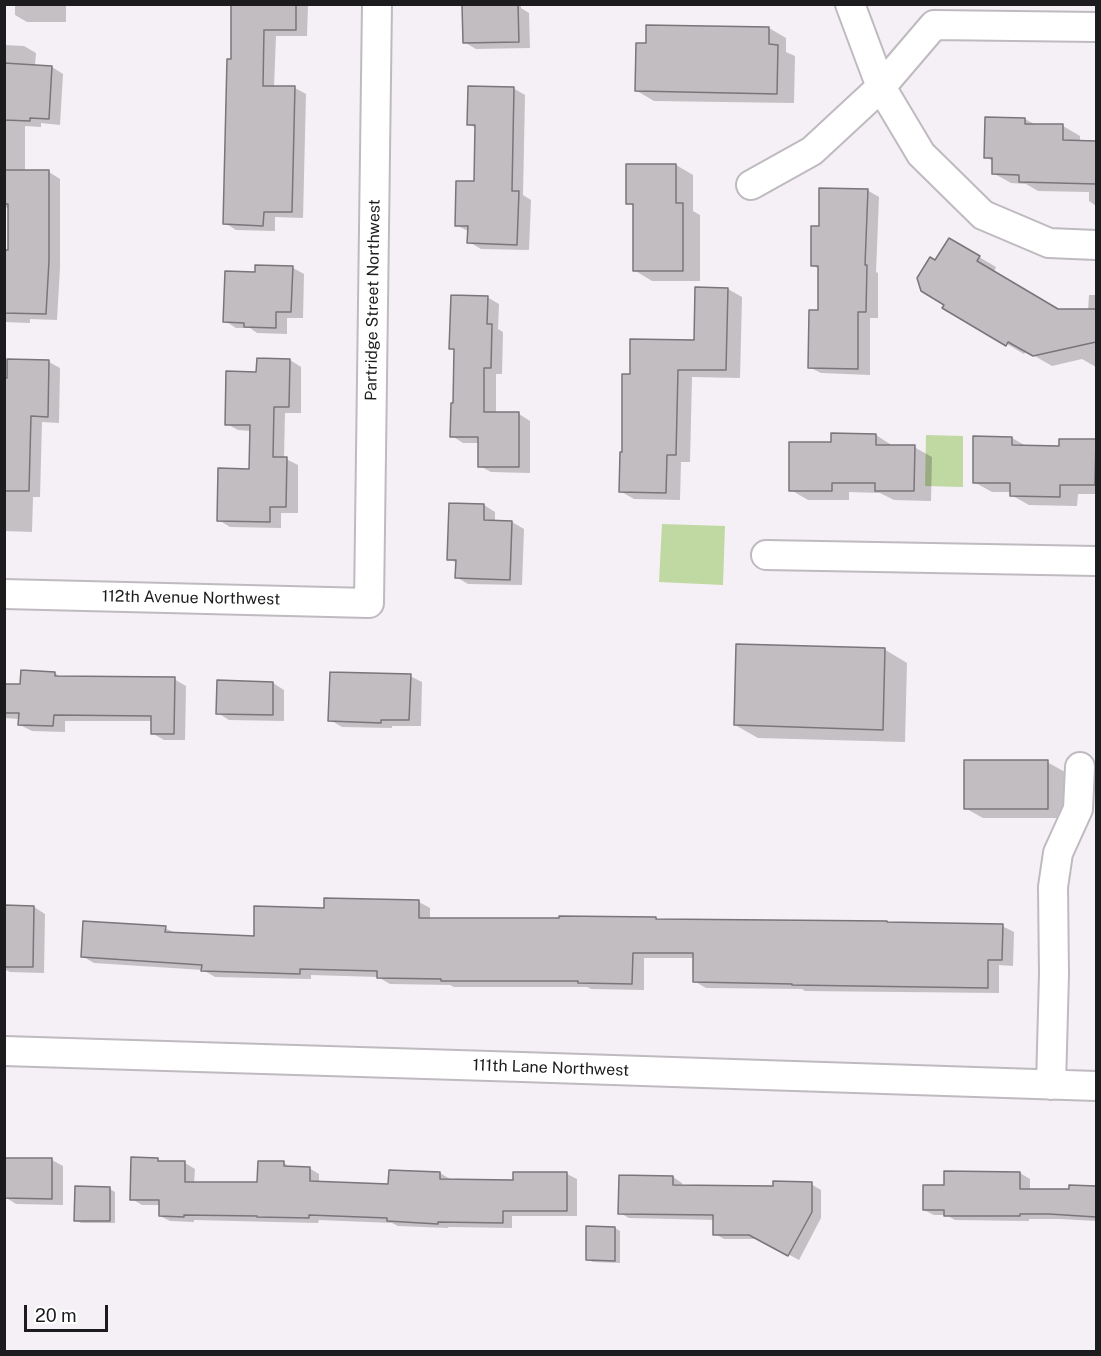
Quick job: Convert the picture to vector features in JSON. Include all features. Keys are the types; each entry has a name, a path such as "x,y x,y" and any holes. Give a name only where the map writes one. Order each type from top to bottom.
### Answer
{"street":[{"name":"Partridge Street Northwest","path":"370,595 377,4"},
{"path":"850,4 881,87 921,154 983,215 1049,243 1096,245"},
{"path":"751,185 812,151 881,87 934,25 1096,27"},
{"path":"766,555 1096,561"},
{"name":"112th Avenue Northwest","path":"4,594 369,603 370,595"},
{"path":"1052,1085 1053,887 1058,853 1087,809 1080,767"},
{"name":"111th Lane Northwest","path":"4,1051 1096,1086"}],"green space":[{"path":"926,435 963,436 963,487 925,486"},
{"path":"662,524 725,526 723,585 659,582"}],"building":[{"path":"231,4 296,4 296,30 264,30 263,86 295,86 292,212 264,212 263,226 223,224 227,59 231,59"},
{"path":"462,5 518,5 519,42 463,43"},
{"path":"646,25 769,27 769,44 778,45 777,94 635,91 636,43 646,43"},
{"path":"4,63 52,66 49,119 4,120"},
{"path":"468,86 514,87 512,191 519,191 517,245 467,243 468,226 455,226 456,181 474,181 475,125 467,125"},
{"path":"985,117 1025,118 1025,124 1063,124 1063,140 1096,141 1096,184 1019,182 1019,175 992,174 992,158 984,158"},
{"path":"626,164 676,164 676,203 683,203 683,271 633,271 633,204 626,204"},
{"path":"4,170 49,170 49,261 46,314 4,313 4,250 8,250 8,204 4,204"},
{"path":"819,188 868,189 866,312 858,312 858,369 808,368 809,310 818,310 818,266 811,266 811,226 819,226"},
{"path":"949,238 980,256 977,261 1058,309 1096,309 1096,342 1033,356 1008,342 1006,346 942,308 944,305 921,291 917,278 930,257 935,260"},
{"path":"255,265 293,266 291,312 276,312 276,328 244,327 244,323 223,322 225,271 255,272"},
{"path":"695,287 728,288 726,370 678,370 676,455 667,455 666,493 619,492 620,452 622,452 622,374 630,374 630,339 694,340"},
{"path":"451,295 488,296 487,324 492,324 491,368 484,368 484,412 519,412 519,467 478,467 478,437 450,437 454,349 449,349"},
{"path":"257,358 290,359 289,407 274,407 273,457 287,457 286,507 270,507 270,522 217,521 218,468 249,469 250,425 225,425 226,371 256,372"},
{"path":"7,359 49,360 48,417 31,416 29,491 4,491 4,378 7,378"},
{"path":"831,433 876,434 876,445 915,445 914,491 875,491 875,483 832,483 832,491 789,491 789,442 831,442"},
{"path":"973,436 1012,437 1012,445 1059,446 1059,439 1096,439 1095,485 1060,485 1060,497 1010,496 1010,483 973,483"},
{"path":"449,503 484,504 484,520 512,521 510,580 455,578 456,560 447,560"},
{"path":"736,644 885,648 883,730 734,725"},
{"path":"21,670 55,672 55,676 175,677 174,734 151,734 151,716 54,715 53,726 18,725 19,713 4,713 4,684 20,684"},
{"path":"330,672 411,674 409,720 381,720 381,723 328,721"},
{"path":"217,680 273,682 273,715 216,714"},
{"path":"964,760 1048,760 1048,809 964,809"},
{"path":"324,898 419,900 419,918 559,918 559,916 1003,924 1002,960 988,960 988,988 693,982 693,953 633,953 632,984 377,978 377,971 300,969 300,974 201,971 202,965 81,957 83,921 166,926 165,932 254,936 254,906 324,908"},
{"path":"4,905 34,906 33,967 4,967"},
{"path":"131,1157 158,1158 158,1161 185,1161 185,1182 257,1182 258,1161 284,1161 284,1166 310,1167 310,1181 388,1184 389,1170 440,1172 440,1179 513,1180 513,1172 567,1172 567,1211 503,1211 503,1223 438,1222 438,1224 387,1221 387,1218 309,1215 309,1218 159,1216 159,1200 130,1200"},
{"path":"4,1158 52,1158 52,1199 4,1198"},
{"path":"944,1171 1020,1172 1020,1189 1069,1189 1069,1185 1096,1186 1096,1217 1049,1214 944,1216 944,1210 923,1210 923,1185 944,1185"},
{"path":"619,1175 673,1176 673,1185 773,1186 773,1181 812,1182 812,1212 788,1256 749,1235 713,1235 713,1215 618,1214"},
{"path":"75,1186 110,1187 110,1221 74,1221"},
{"path":"586,1226 615,1227 615,1261 586,1260"}]}
